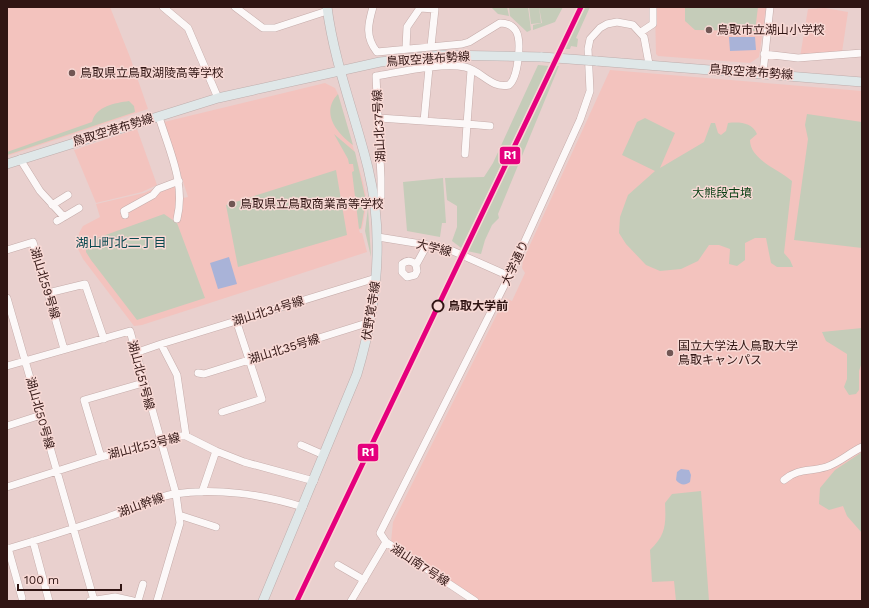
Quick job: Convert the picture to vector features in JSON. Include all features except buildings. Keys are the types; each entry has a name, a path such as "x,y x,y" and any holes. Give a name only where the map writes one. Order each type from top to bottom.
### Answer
{"main road":[{"name":"伏野覚寺線","path":"263,601 314,481 357,374 365,347 370,322 376,278 378,236 368,170 341,71 327,9"},
{"name":"鳥取空港布勢線","path":"7,164 218,98 380,62 440,55 518,55 649,64 862,82"}],"street":[{"path":"164,7 188,28 218,98"},
{"path":"235,7 263,28 275,28 327,9"},
{"name":"湖山北37号線","path":"373,7 367,26 373,47 377,52 469,42 494,26 505,24 510,25 517,32 518,55 514,81 509,85 497,86 471,70 455,67 429,68 376,76 381,197 374,205"},
{"path":"649,64 644,37 641,32 653,24 653,7"},
{"path":"763,73 770,7"},
{"path":"406,48 407,28 420,8 435,9 431,46"},
{"name":"大学通り","path":"386,542 380,533 510,276 589,99 588,49 590,39 600,28 607,24 617,22 633,25 641,32"},
{"path":"764,54 798,58 862,53"},
{"path":"424,120 429,68"},
{"path":"464,154 471,70"},
{"path":"159,116 178,181 179,207 176,219"},
{"path":"378,118 424,120 490,126"},
{"path":"20,159 40,191 61,219 78,208"},
{"path":"125,215 124,211 153,195 158,189 178,181"},
{"path":"52,205 68,196"},
{"name":"大学線","path":"378,236 446,248 510,276"},
{"name":"湖山北59号線","path":"7,250 33,242 64,350"},
{"path":"416,265 426,245"},
{"name":"湖山北34号線","path":"161,344 376,278"},
{"path":"48,293 85,284 104,339"},
{"name":"湖山北50号線","path":"8,303 73,528 92,600"},
{"path":"222,412 262,399 236,320"},
{"name":"湖山北35号線","path":"198,373 204,374 370,322"},
{"name":"湖山北51号線","path":"7,366 130,331 143,383 176,494 180,523 157,601"},
{"path":"135,353 161,344"},
{"name":"湖山北53号線","path":"7,487 101,457 179,436 186,436 177,375 161,344"},
{"path":"101,457 84,400 143,383"},
{"path":"7,426 41,415"},
{"path":"186,436 216,451 244,462 314,481"},
{"path":"300,445 324,455"},
{"path":"784,480 792,473 825,468 842,460 853,451 862,447"},
{"path":"202,492 216,451"},
{"name":"湖山幹線","path":"8,549 110,516 157,497 176,494 202,492 223,493 275,499 303,507"},
{"path":"179,515 216,527"},
{"path":"33,541 49,601"},
{"path":"351,601 386,542"},
{"name":"湖山南7号線","path":"386,542 475,601"},
{"path":"8,549 22,598"},
{"path":"338,565 364,580"},
{"path":"138,601 143,584"},
{"path":"92,600 115,597 133,601"}],"shaded area":[{"name":"鳥取県立鳥取湖陵高等学校","path":"7,7 110,7 130,57 148,109 7,156"},
{"name":"鳥取市立湖山小学校","path":"655,7 766,7 759,57 750,63 658,56 656,54"},
{"path":"825,8 848,12 842,52 800,57 808,9"},
{"name":"国立大学法人鳥取大学 鳥取キャンパス","path":"610,70 862,91 862,601 479,601 391,542 393,522 505,298 512,301 525,273 522,268 523,260"},
{"name":"鳥取県立鳥取商業高等学校","path":"325,83 335,88 338,94 363,182 367,201 362,229 359,230 360,233 362,233 367,252 142,325 134,326 83,259 78,249 79,233 83,226 100,217 96,204 144,193 175,179 183,198 188,197 164,122"},
{"path":"137,129 157,185 142,192 96,203 74,150"}],"green space":[{"path":"491,7 507,7 509,16 498,14"},
{"path":"509,7 528,7 531,30 527,32 510,16"},
{"path":"529,7 539,7 541,23 531,24"},
{"path":"539,7 563,7 555,22 533,30 533,25 542,23"},
{"path":"584,7 590,7 576,38 578,39 577,47 571,46 570,49 563,49"},
{"path":"685,7 758,7 755,31 695,30 685,21"},
{"path":"538,65 549,66 461,248 452,241 457,227 457,206 447,200 445,178 484,177 493,163"},
{"path":"555,66 559,66 498,214 499,218 492,225 485,240 481,254 467,251"},
{"path":"338,94 353,145 341,135 333,122 330,108"},
{"path":"129,101 134,106 135,112 7,155 7,152 92,122 98,112 107,106"},
{"path":"807,114 862,122 862,248 794,240 808,139 805,125"},
{"name":"大熊段古墳","path":"645,118 675,133 660,168 704,142 711,123 715,123 718,133 721,135 726,131 728,123 741,123 749,125 755,130 757,134 750,140 751,147 755,153 766,164 792,181 784,253 790,260 793,267 777,267 771,263 766,238 755,238 745,243 745,260 737,266 729,264 730,249 719,245 709,245 698,261 681,269 660,271 646,265 626,244 619,233 620,217 628,195 655,171 622,155 637,122"},
{"path":"334,134 355,152 366,201 361,228 359,229 352,172 354,171 353,164 349,164 348,159"},
{"path":"336,170 347,235 238,267 226,205"},
{"path":"443,178 446,223 442,223 440,237 407,231 403,182"},
{"path":"368,208 371,257 365,231"},
{"path":"164,214 177,223 205,298 137,320 91,260 86,252 86,242"},
{"path":"862,328 862,362 859,371 859,390 856,394 849,395 844,387 847,379 847,354 826,341 822,332"},
{"path":"862,452 862,533 847,516 843,506 829,510 819,504 820,488 835,470"},
{"path":"701,491 709,601 676,601 674,581 652,582 650,550 659,539 664,529 665,503 672,494"}],"water":[{"path":"729,37 755,37 756,50 730,51"},
{"path":"229,257 237,284 218,289 210,263"},
{"path":"681,469 689,470 691,475 690,482 686,484 681,484 676,480 677,472"}],"transit line":[{"name":"R1","path":"297,601 581,7"}],"place":[{"name":"鳥取市立湖山小学校","path":"709,30"},
{"name":"鳥取県立鳥取湖陵高等学校","path":"72,73"},
{"name":"鳥取県立鳥取商業高等学校","path":"232,204"},
{"name":"鳥取大学前","path":"438,306"},
{"name":"国立大学法人鳥取大学 鳥取キャンパス","path":"670,353"}],"district":[{"name":"湖山町北二丁目","path":"121,242"}]}
